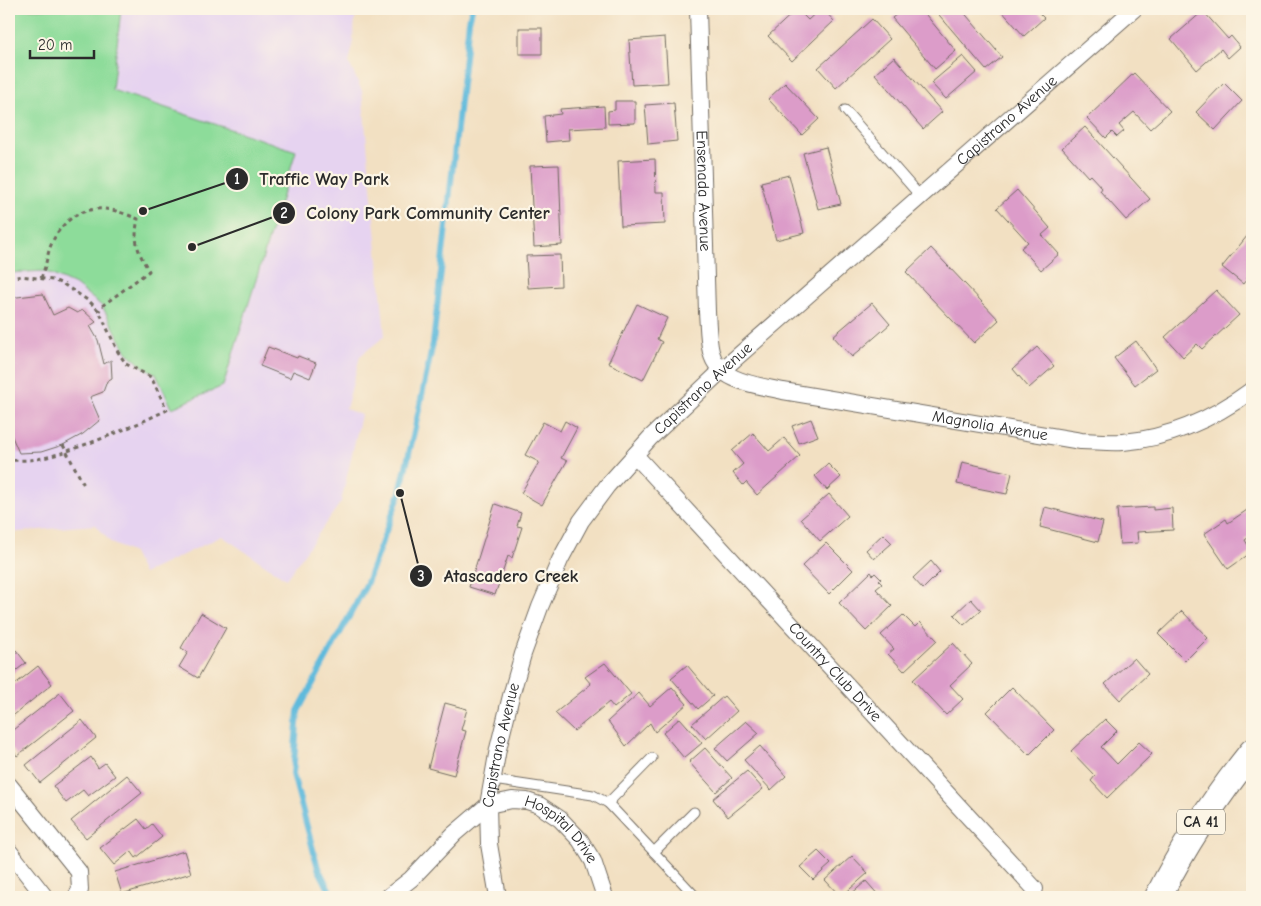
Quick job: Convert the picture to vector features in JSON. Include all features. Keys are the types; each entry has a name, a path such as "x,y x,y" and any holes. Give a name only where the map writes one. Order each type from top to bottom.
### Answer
{"main road":[{"name":"CA 41","path":"1158,897 1172,869 1208,810 1252,752"}],"street":[{"name":"Ensenada Avenue","path":"698,9 707,312 711,353 721,371"},
{"name":"Capistrano Avenue","path":"498,897 489,844 488,805 498,749 523,654 540,607 560,560 581,521 607,486 634,455 721,371 1134,9"},
{"name":"Magnolia Avenue","path":"721,371 738,380 783,391 1080,441 1121,442 1164,435 1183,429 1220,412 1252,390"},
{"name":"Country Club Drive","path":"634,455 1035,889"},
{"path":"9,785 79,872 80,890 76,897"},
{"name":"Hospital Drive","path":"488,805 512,800 527,801 539,805 560,819 580,840 593,861 605,897"},
{"path":"388,897 411,879 454,834 488,805"},
{"path":"9,851 45,897"}],"lane":[{"path":"845,110 920,196"},
{"path":"608,803 652,758"},
{"path":"493,780 593,796 608,803 696,897"},
{"path":"654,852 694,812"}],"path":[{"path":"41,278 50,246 57,233 65,223 80,212 97,209 115,210 138,219 135,240 149,271 98,311"},
{"path":"9,279 21,276 41,278 63,284 89,301 98,311 126,364 151,377 167,410 106,438 66,452 24,461 9,460"},
{"path":"63,445 85,487"}],"shaded area":[{"path":"9,9 356,9 349,63 362,91 385,336 360,356 346,409 361,415 341,502 286,579 222,536 143,574 133,553 111,543 96,525 9,533"}],"green space":[{"path":"9,9 121,9 112,90 296,151 223,386 172,408 156,374 141,365 127,352 102,306 77,286 44,271 9,273"}],"building":[{"path":"797,9 808,20 820,9 823,9 834,21 792,61 768,36"},
{"path":"903,9 921,9 956,51 935,69 892,18"},
{"path":"934,9 961,9 1002,57 986,70"},
{"path":"1000,9 1035,9 1044,18 1024,36"},
{"path":"1203,11 1228,39 1231,36 1240,47 1228,58 1221,49 1197,70 1171,39"},
{"path":"872,19 890,39 836,88 818,68"},
{"path":"519,28 542,28 542,54 519,54"},
{"path":"665,37 668,83 632,85 629,40"},
{"path":"963,56 977,72 946,99 931,83"},
{"path":"894,57 942,112 923,129 875,74"},
{"path":"1134,73 1170,111 1150,129 1134,112 1119,125 1124,131 1117,137 1112,132 1106,138 1087,118"},
{"path":"785,83 819,119 802,135 768,99"},
{"path":"1224,83 1242,101 1215,130 1196,112"},
{"path":"615,101 635,101 635,123 608,124 608,111 615,110"},
{"path":"674,103 677,141 648,144 645,105"},
{"path":"604,106 605,127 568,129 569,140 546,142 544,116 561,114 560,109"},
{"path":"1085,127 1150,199 1126,220 1100,191 1102,188 1090,175 1088,177 1062,148"},
{"path":"826,147 841,204 818,209 803,153"},
{"path":"655,159 656,192 664,192 665,224 621,226 618,161"},
{"path":"559,165 562,245 534,247 530,166"},
{"path":"789,175 804,233 776,240 761,182"},
{"path":"1017,190 1050,228 1042,235 1059,254 1041,270 1021,248 1028,242 997,208"},
{"path":"1252,230 1252,272 1243,284 1222,267"},
{"path":"931,248 999,320 974,343 906,272"},
{"path":"560,255 561,286 528,288 526,256"},
{"path":"1216,290 1239,315 1202,349 1197,344 1183,357 1165,337"},
{"path":"43,294 53,315 68,308 77,313 83,310 96,322 90,326 98,340 104,364 111,360 112,378 107,381 103,392 90,397 100,420 83,434 63,445 41,452 19,453 9,433 9,299"},
{"path":"872,303 890,324 852,357 833,336"},
{"path":"637,304 667,318 657,339 662,342 643,380 608,363"},
{"path":"1136,341 1156,369 1135,385 1114,358"},
{"path":"268,347 316,363 310,378 293,371 290,378 260,366"},
{"path":"1037,347 1054,366 1029,388 1013,369"},
{"path":"811,419 818,436 799,443 792,426"},
{"path":"565,421 577,428 561,458 567,461 542,505 521,493 539,462 525,455 543,422 560,431"},
{"path":"753,433 769,451 784,438 800,456 757,495 746,482 743,485 733,473 743,464 732,451"},
{"path":"962,462 1012,473 1007,494 957,484"},
{"path":"828,464 841,477 827,490 815,476"},
{"path":"829,494 848,516 820,541 801,519"},
{"path":"495,504 521,513 517,526 522,527 512,558 508,556 495,595 469,587"},
{"path":"1045,507 1103,522 1098,542 1040,527"},
{"path":"1153,507 1153,510 1172,508 1173,530 1137,532 1138,543 1120,544 1117,509"},
{"path":"1247,510 1252,518 1252,535 1245,540 1252,552 1228,569 1204,534 1226,519 1228,523"},
{"path":"883,534 892,543 874,559 866,550"},
{"path":"826,543 853,570 829,594 802,566"},
{"path":"931,561 940,572 923,589 913,578"},
{"path":"871,572 881,579 879,581 882,584 876,589 892,606 866,631 839,603"},
{"path":"971,599 981,610 964,625 954,615"},
{"path":"1182,611 1208,638 1185,661 1158,634"},
{"path":"201,613 226,628 198,678 179,667 188,652 181,648"},
{"path":"903,615 915,627 920,622 937,640 904,671 888,654 894,649 881,635"},
{"path":"953,643 972,664 950,685 963,699 946,715 913,680"},
{"path":"16,650 26,663 9,676 9,655"},
{"path":"1134,658 1148,674 1120,700 1105,684"},
{"path":"605,663 631,694 614,708 609,702 574,731 555,713 591,684 585,677"},
{"path":"687,665 713,696 698,709 671,678"},
{"path":"38,666 52,684 9,719 9,689"},
{"path":"672,687 687,704 655,732 650,723 626,746 608,721 639,693 650,706"},
{"path":"1012,687 1054,730 1029,755 987,712"},
{"path":"60,693 74,711 17,756 9,745 9,733"},
{"path":"724,696 737,711 706,739 692,724"},
{"path":"445,703 467,709 461,730 466,731 454,775 428,768"},
{"path":"680,718 702,743 684,758 663,733"},
{"path":"1105,719 1117,731 1101,747 1117,764 1139,742 1152,754 1107,798 1091,781 1095,776 1071,751"},
{"path":"82,720 96,738 40,783 26,765"},
{"path":"746,721 759,733 727,761 715,748"},
{"path":"760,746 786,776 771,790 744,760"},
{"path":"705,748 732,778 716,792 689,762"},
{"path":"91,757 98,768 105,763 115,776 88,796 83,790 66,803 53,786"},
{"path":"747,771 763,789 728,817 713,799"},
{"path":"127,775 142,793 86,838 71,821"},
{"path":"138,819 146,829 152,824 162,837 136,858 131,851 114,865 100,848"},
{"path":"184,851 191,873 122,894 115,872"},
{"path":"818,851 831,864 813,880 800,867"},
{"path":"852,856 868,873 841,897 825,880"},
{"path":"866,881 880,897 849,896"}],"waterway":[{"path":"333,897 318,868 293,774 298,711 366,585 400,493 433,343 469,21 472,9"}],"place":[{"name":"Traffic Way Park","path":"143,211"},
{"name":"Colony Park Community Center","path":"192,247"},
{"name":"Atascadero Creek","path":"400,493"}]}
